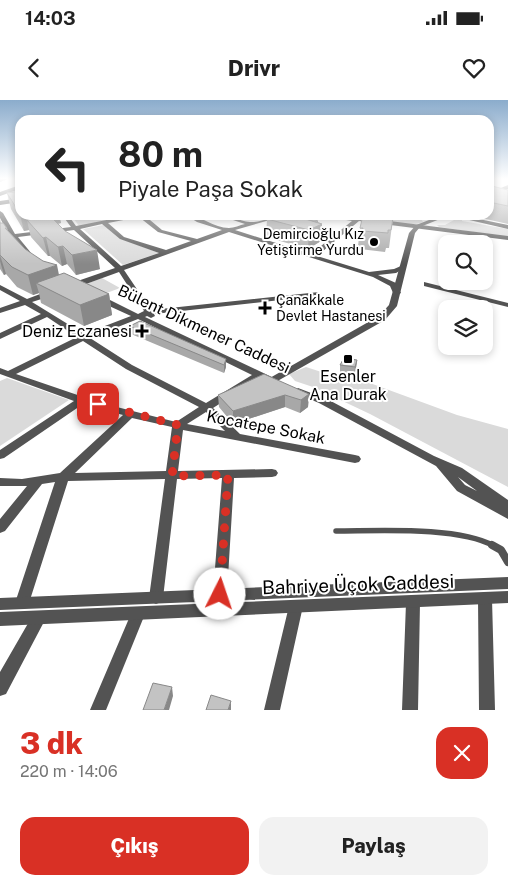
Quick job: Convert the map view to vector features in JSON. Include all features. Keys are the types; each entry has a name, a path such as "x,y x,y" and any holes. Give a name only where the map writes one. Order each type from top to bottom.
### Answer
{"street":[{"path":"0,213 13,236 38,264"},
{"path":"69,220 75,228 121,270 150,312 153,323"},
{"path":"0,238 118,220"},
{"path":"146,220 160,231 196,242"},
{"path":"198,220 386,280 393,285 397,293"},
{"path":"238,220 252,224"},
{"path":"256,220 260,222"},
{"path":"121,270 229,230 267,220"},
{"path":"291,228 283,226 297,220"},
{"path":"312,256 354,220 508,238"},
{"path":"280,384 382,318 393,306 412,233 418,226 435,220"},
{"path":"474,220 508,227"},
{"path":"104,223 122,238 167,253"},
{"path":"253,238 261,235"},
{"path":"323,238 331,241"},
{"path":"364,273 387,272 403,267"},
{"name":"Bülent Dikmener Caddesi","path":"121,270 68,285 153,323 280,384 323,402 441,465 458,471 508,506"},
{"path":"427,284 508,304"},
{"path":"0,287 4,295 26,301 129,367 206,407 235,436"},
{"path":"0,311 58,291"},
{"path":"5,373 82,338 150,312 316,294"},
{"path":"0,336 47,314"},
{"name":"Kocatepe Sokak","path":"5,373 82,400 130,414 355,459"},
{"path":"156,598 178,425 260,374"},
{"path":"0,456 82,400"},
{"path":"22,602 63,477 130,414"},
{"name":"Bülent Dikmener Caddesi","path":"441,465 461,488 508,514"},
{"path":"0,482 22,483 63,477 272,473"},
{"path":"220,594 228,475"},
{"path":"0,528 38,481"},
{"name":"Bahriye Üçok Caddesi","path":"0,604 508,583"},
{"name":"Bahriye Üçok Caddesi","path":"0,619 372,602 413,603 508,597"},
{"path":"485,598 487,710"},
{"path":"410,710 413,603"},
{"path":"272,710 296,606"},
{"path":"98,710 138,614"},
{"path":"0,688 39,618"}],"lane":[{"path":"336,531 408,532 478,538 501,549 508,562"}],"shaded area":[{"path":"75,220 110,220 79,226"},
{"path":"381,220 422,220 423,222 417,224 400,224"},
{"path":"454,220 462,220 508,229 508,237 439,227 437,225 445,225"},
{"path":"104,225 120,238 159,253 123,265 83,229"},
{"path":"102,278 120,288 104,294 86,284"},
{"path":"306,367 343,379 348,375 457,415 508,429 508,487 370,414 313,387 295,381 289,374"},
{"path":"7,378 69,400 0,446 0,381"}],"building":[{"path":"27,220 54,220 65,231 97,250 72,255 63,246 58,247 46,237 43,238"},
{"path":"271,220 309,220 322,224 309,230"},
{"path":"362,220 393,220 391,230 388,230 388,233 362,231 363,228 360,228"},
{"path":"0,223 3,223 7,228 5,228 25,249 43,261 57,265 28,275 12,267 0,255"},
{"path":"64,273 109,294 80,305 36,283"},
{"path":"140,321 226,359 224,365 130,326"},
{"path":"344,358 357,360 355,367 340,365"},
{"path":"264,374 309,394 301,400 285,395 233,411 218,395"},
{"path":"153,683 172,687 164,710 143,710"},
{"path":"211,695 231,701 228,710 206,710"}],"place":[{"name":"Demircioğlu Kız Yetiştirme Yurdu","path":"374,242"},
{"name":"Çanakkale Devlet Hastanesi","path":"265,308"},
{"name":"Deniz Eczanesi","path":"142,331"},
{"name":"Esenler Ana Durak","path":"348,359"}],"route":[{"path":"98,404 130,414 178,425 172,476 228,475 220,594"}]}
